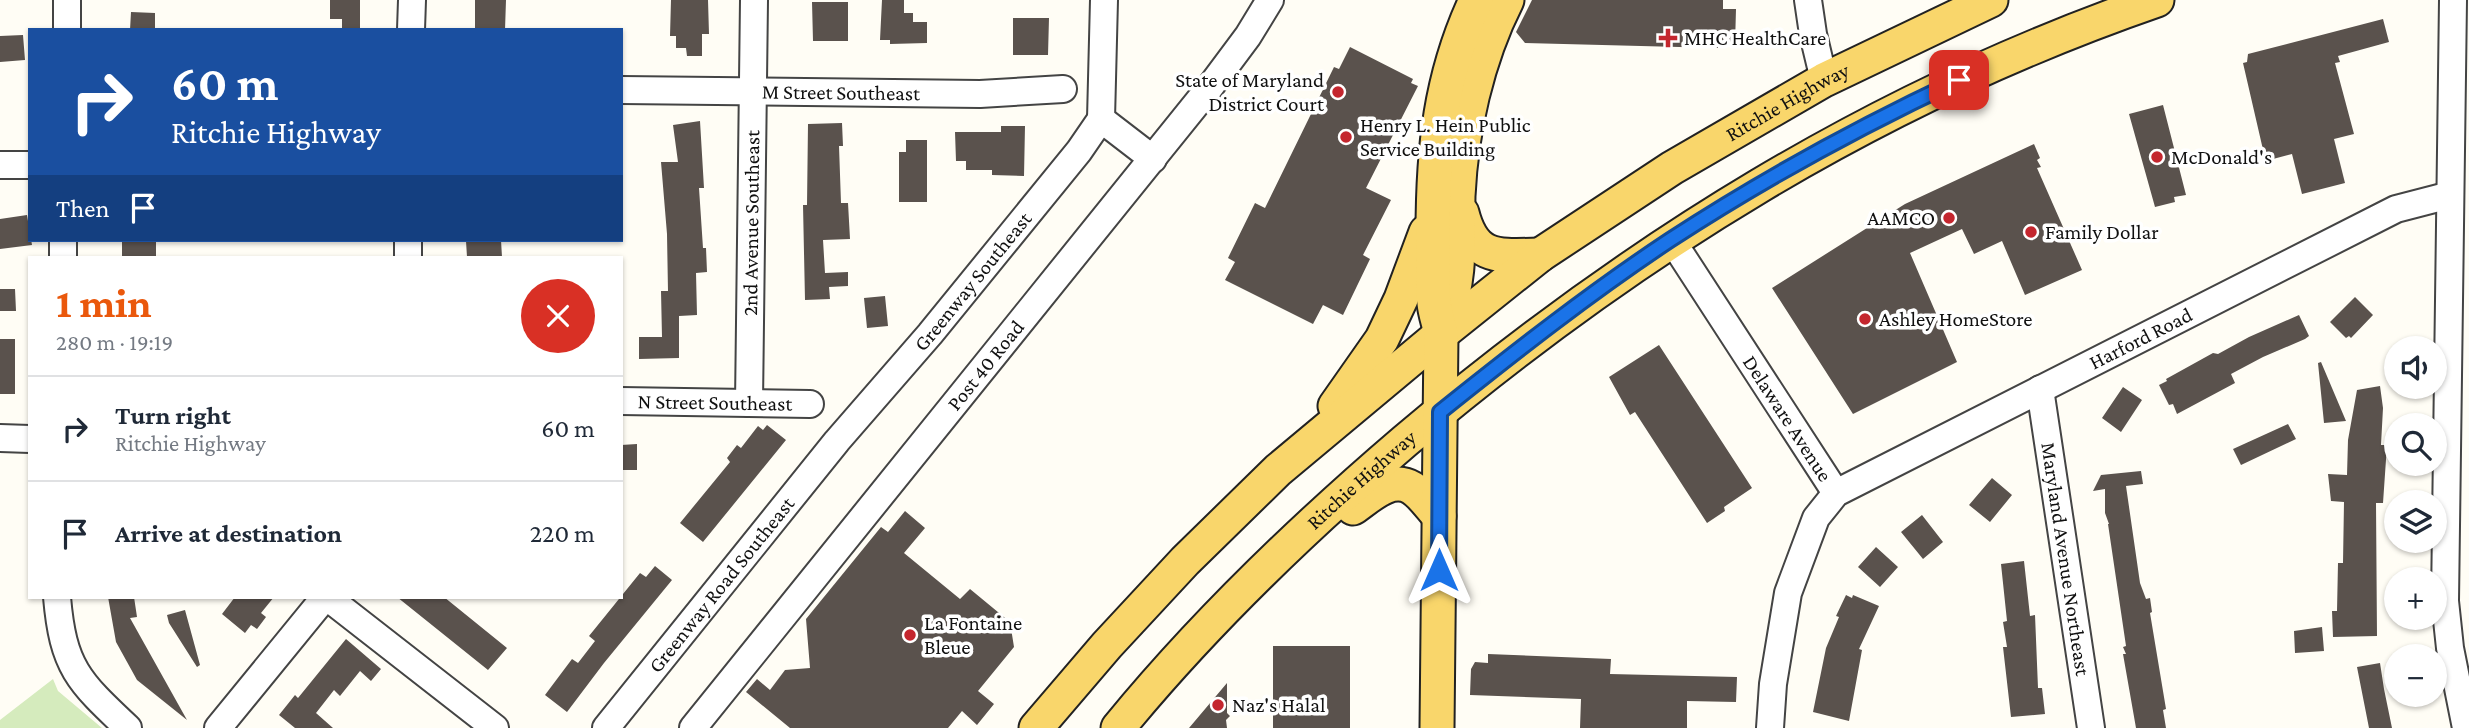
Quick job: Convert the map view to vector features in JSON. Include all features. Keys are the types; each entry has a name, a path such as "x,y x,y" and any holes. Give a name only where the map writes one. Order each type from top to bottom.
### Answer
{"main road":[{"path":"1437,728 1441,334 1456,290 1459,242 1435,169 1444,94 1456,47 1476,0"},
{"path":"1309,443 1382,339 1446,206 1460,168 1476,80 1507,0"},
{"name":"Ritchie Highway","path":"1036,728 1082,673 1185,561 1278,470 1540,255 1672,168 1824,80 1991,0"},
{"name":"Ritchie Highway","path":"1118,728 1261,571 1370,471 1440,412 1580,303 1671,239 1775,176 1883,118 2099,10 2155,0"},
{"path":"1446,206 1465,224 1471,238 1479,247 1500,256 1540,255"},
{"path":"1261,571 1384,486 1399,484 1412,488 1439,516"}],"street":[{"path":"67,0 67,28"},
{"path":"411,28 412,0"},
{"name":"2nd Avenue Southeast","path":"749,403 754,0"},
{"path":"1104,0 1101,118 1153,159"},
{"name":"Post 40 Road","path":"693,728 1153,159 1248,36 1270,0"},
{"path":"1808,0 1824,80"},
{"path":"2453,0 2445,601 2450,648 2466,728"},
{"name":"M Street Southeast","path":"623,90 980,94 1063,89"},
{"name":"Greenway Southeast","path":"837,441 930,334 1079,151 1101,118"},
{"path":"0,165 28,165"},
{"name":"Harford Road","path":"1836,493 2396,209 2450,195"},
{"name":"Delaware Avenue","path":"1671,239 1836,493 1816,518 1788,593 1773,684 1770,728"},
{"name":"Maryland Avenue Northeast","path":"2040,389 2091,728"},
{"name":"N Street Southeast","path":"623,401 810,404"},
{"path":"0,438 28,439"},
{"name":"Greenway Road Southeast","path":"606,728 837,441"},
{"path":"57,599 62,640 71,666 92,692 128,728"},
{"path":"218,728 324,599"},
{"path":"329,599 495,728"}],"green space":[{"path":"53,679 58,691 102,728 0,728 0,720"}],"building":[{"path":"330,0 360,0 360,28 342,28 342,19 330,19"},
{"path":"475,0 506,0 505,28 475,28"},
{"path":"671,0 708,0 709,34 702,34 702,56 687,56 686,48 676,48 676,36 670,36"},
{"path":"882,0 904,0 904,13 913,13 913,22 927,22 927,43 890,44 890,40 880,40"},
{"path":"1532,0 1723,0 1723,9 1736,9 1735,45 1718,45 1718,48 1525,43 1516,32"},
{"path":"812,2 848,2 848,41 813,41"},
{"path":"131,12 155,13 155,28 130,28"},
{"path":"1013,18 1049,18 1048,55 1013,55"},
{"path":"2383,19 2389,42 2338,56 2340,62 2335,63 2354,134 2334,139 2345,183 2302,194 2292,154 2273,159 2269,153 2264,154 2243,63 2247,62 2248,54"},
{"path":"23,35 25,60 0,62 0,36"},
{"name":"Henry L. Hein Public Service Building","path":"1350,47 1413,79 1411,83 1418,86 1366,188 1391,200 1363,255 1370,259 1343,315 1323,305 1313,324 1225,280 1235,262 1228,258 1255,203 1265,208 1334,67 1339,69"},
{"name":"McDonald's","path":"2163,105 2186,195 2174,197 2175,202 2155,207 2129,114"},
{"path":"700,121 704,188 699,188 707,272 696,273 697,315 679,316 679,358 639,359 639,337 662,337 661,291 668,291 661,162 678,162 673,125"},
{"path":"842,123 843,146 839,146 841,203 848,203 850,239 823,240 825,273 848,272 848,286 829,287 830,299 805,300 803,205 807,205 808,124"},
{"path":"1001,126 1025,126 1024,176 992,175 992,170 966,170 966,161 956,161 955,132 1001,132"},
{"path":"906,140 927,140 927,202 899,202 899,152 906,152"},
{"path":"2034,144 2040,158 2037,160 2041,167 2037,168 2082,270 2025,295 2002,241 1974,254 1962,229 1910,253 1957,362 1853,414 1772,288 1905,204"},
{"path":"27,215 28,242 32,245 0,249 0,219"},
{"path":"122,242 156,242 156,256 122,256"},
{"path":"466,242 501,242 502,256 467,256"},
{"path":"0,289 15,289 16,311 0,311"},
{"path":"885,296 888,326 867,328 864,298"},
{"path":"2355,297 2373,315 2351,338 2346,338 2330,322"},
{"path":"2299,315 2309,336 2305,339 2231,374 2235,383 2177,414 2173,404 2169,405 2159,385 2167,381 2166,379 2213,353 2218,354"},
{"path":"0,339 15,339 15,394 0,394"},
{"path":"1659,345 1752,488 1724,507 1725,511 1707,523 1635,412 1630,415 1609,377"},
{"path":"2321,362 2346,421 2324,423 2318,363"},
{"path":"2380,386 2383,408 2383,503 2376,503 2377,636 2333,637 2332,611 2337,611 2338,563 2343,563 2344,502 2331,501 2328,474 2347,475 2348,440 2357,390"},
{"path":"2123,387 2142,400 2121,432 2102,418"},
{"path":"2288,424 2296,439 2241,465 2233,449"},
{"path":"767,425 786,440 703,542 680,523 730,462 727,458 737,445 741,448 758,426 763,430"},
{"path":"637,444 637,470 623,470 623,445"},
{"path":"2141,471 2143,484 2126,486 2140,583 2146,599 2150,598 2150,613 2166,709 2163,710 2166,728 2136,728 2123,654 2126,654 2123,647 2126,646 2109,524 2105,513 2105,489 2093,491 2101,475"},
{"path":"1992,478 2012,495 1990,522 1969,505"},
{"name":"La Fontaine Bleue","path":"905,511 925,528 904,553 960,599 970,589 1010,622 1014,647 978,691 994,704 977,725 962,711 948,728 790,728 746,692 757,679 770,690 785,670 810,668 806,619 881,527 888,532"},
{"path":"1922,515 1943,542 1923,559 1901,532"},
{"path":"1876,547 1898,567 1880,587 1858,567"},
{"path":"2024,561 2030,616 2035,615 2038,688 2042,688 2045,714 2011,717 2003,647 2007,647 2003,622 2007,621 2001,564"},
{"path":"655,566 672,580 567,712 545,695 572,659 578,663 595,641 589,636 619,599 623,599 623,594 640,573 646,577"},
{"path":"1846,595 1852,598 1853,595 1879,606 1859,649 1862,650 1849,721 1813,712 1826,648"},
{"path":"108,599 134,599 137,617 130,618 187,720 137,680 116,642"},
{"path":"233,599 272,599 261,613 266,617 257,629 251,625 245,633 222,614"},
{"path":"399,599 446,599 507,648 488,670"},
{"path":"185,610 200,665 197,667 169,623 167,615"},
{"path":"2322,627 2324,651 2295,653 2294,631"},
{"path":"346,639 381,669 371,681 360,671 340,696 334,690 316,713 333,728 295,728 279,715 295,695 298,698"},
{"path":"1273,646 1350,646 1350,728 1273,728"},
{"path":"1488,654 1611,659 1610,674 1737,677 1736,702 1687,701 1687,728 1580,728 1581,699 1470,695 1471,669 1475,662 1488,663"},
{"path":"2380,663 2384,707 2388,707 2392,728 2369,728 2357,667"},
{"name":"Naz's Halal","path":"1227,683 1227,713 1230,716 1226,720 1227,728 1189,728"}],"place":[{"name":"MHC HealthCare","path":"1668,38"},
{"name":"State of Maryland District Court","path":"1338,92"},
{"name":"Henry L. Hein Public Service Building","path":"1346,137"},
{"name":"McDonald's","path":"2157,157"},
{"name":"AAMCO","path":"1949,218"},
{"name":"Family Dollar","path":"2031,232"},
{"name":"Ashley HomeStore","path":"1865,319"},
{"name":"La Fontaine Bleue","path":"910,635"},
{"name":"Naz's Halal","path":"1218,705"}],"route":[{"path":"1439,570 1440,412 1580,303 1671,239 1838,141 1959,80"}]}
